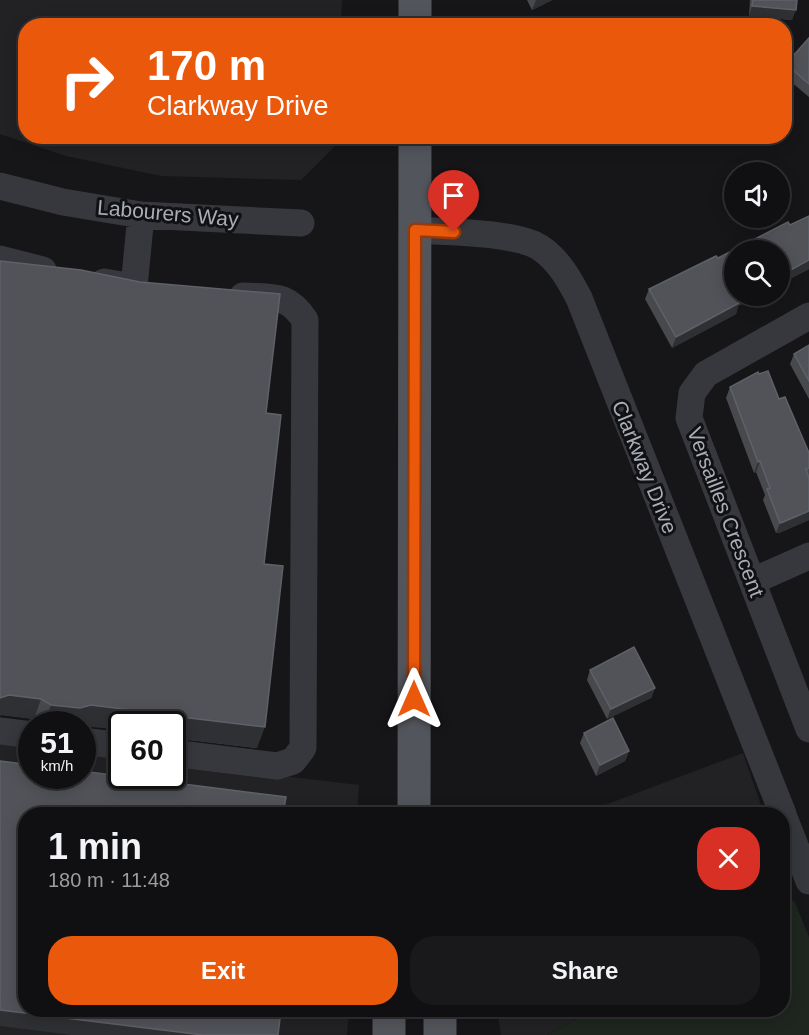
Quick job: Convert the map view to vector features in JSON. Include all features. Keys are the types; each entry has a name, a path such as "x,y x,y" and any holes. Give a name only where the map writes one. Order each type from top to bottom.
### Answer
{"main road":[{"path":"415,0 415,18"},
{"path":"414,807 415,144"},
{"path":"389,1017 389,1035"},
{"path":"440,1017 440,1035"}],"street":[{"name":"Labourers Way","path":"0,186 63,202 141,215 301,223"},
{"path":"0,259 75,276 145,288 141,215"},
{"name":"Clarkway Drive","path":"415,230 495,235 538,247 564,270 579,298 780,807"},
{"path":"186,755 277,766 293,760 303,748 305,320 294,304 278,299 223,294"},
{"name":"Versailles Crescent","path":"809,316 706,374 692,393 689,418 809,729"},
{"path":"753,581 809,556"},
{"path":"0,731 18,733"},
{"name":"Clarkway Drive","path":"790,833 809,881"}],"shaded area":[{"path":"0,0 342,0 341,18 18,18 18,140 0,134"},
{"path":"30,144 337,144 301,180 161,176 66,156"},
{"path":"0,742 18,744 18,789 96,789 96,754 108,755 108,789 186,789 186,765 359,785 357,807 18,807 18,1017 348,1017 347,1035 0,1035"},
{"path":"743,753 762,807 600,807"},
{"path":"794,900 809,937 809,1035 547,1035 580,1017 790,1017 790,902"},
{"path":"498,1017 580,1017 547,1035 501,1035"}],"building":[{"path":"753,0 797,0 796,10 752,6"},
{"path":"809,38 809,84 792,69 792,57"},
{"path":"809,216 809,260 790,270 790,240 753,240 776,228 790,228 790,225"},
{"path":"724,255 724,306 733,306 676,337 649,289 716,256 718,258"},
{"path":"0,261 81,270 140,282 280,294 266,413 281,415 264,564 283,566 265,727 186,718 186,711 133,711 91,705 80,708 51,705 41,699 9,695 0,698"},
{"path":"809,345 809,381 794,354"},
{"path":"768,371 779,399 785,397 809,453 809,468 806,469 809,478 809,511 780,523 767,489 770,488 730,387 758,372 759,374"},
{"path":"634,647 655,688 611,709 590,670"},
{"path":"613,718 629,751 600,765 584,733"},
{"path":"0,761 18,763 18,789 96,789 96,773 108,774 108,789 186,789 186,784 286,797 284,807 18,807 18,1012 0,1010"},
{"path":"57,1017 280,1017 278,1035 203,1035"}],"route":[{"path":"414,699 415,230 454,232"}]}
